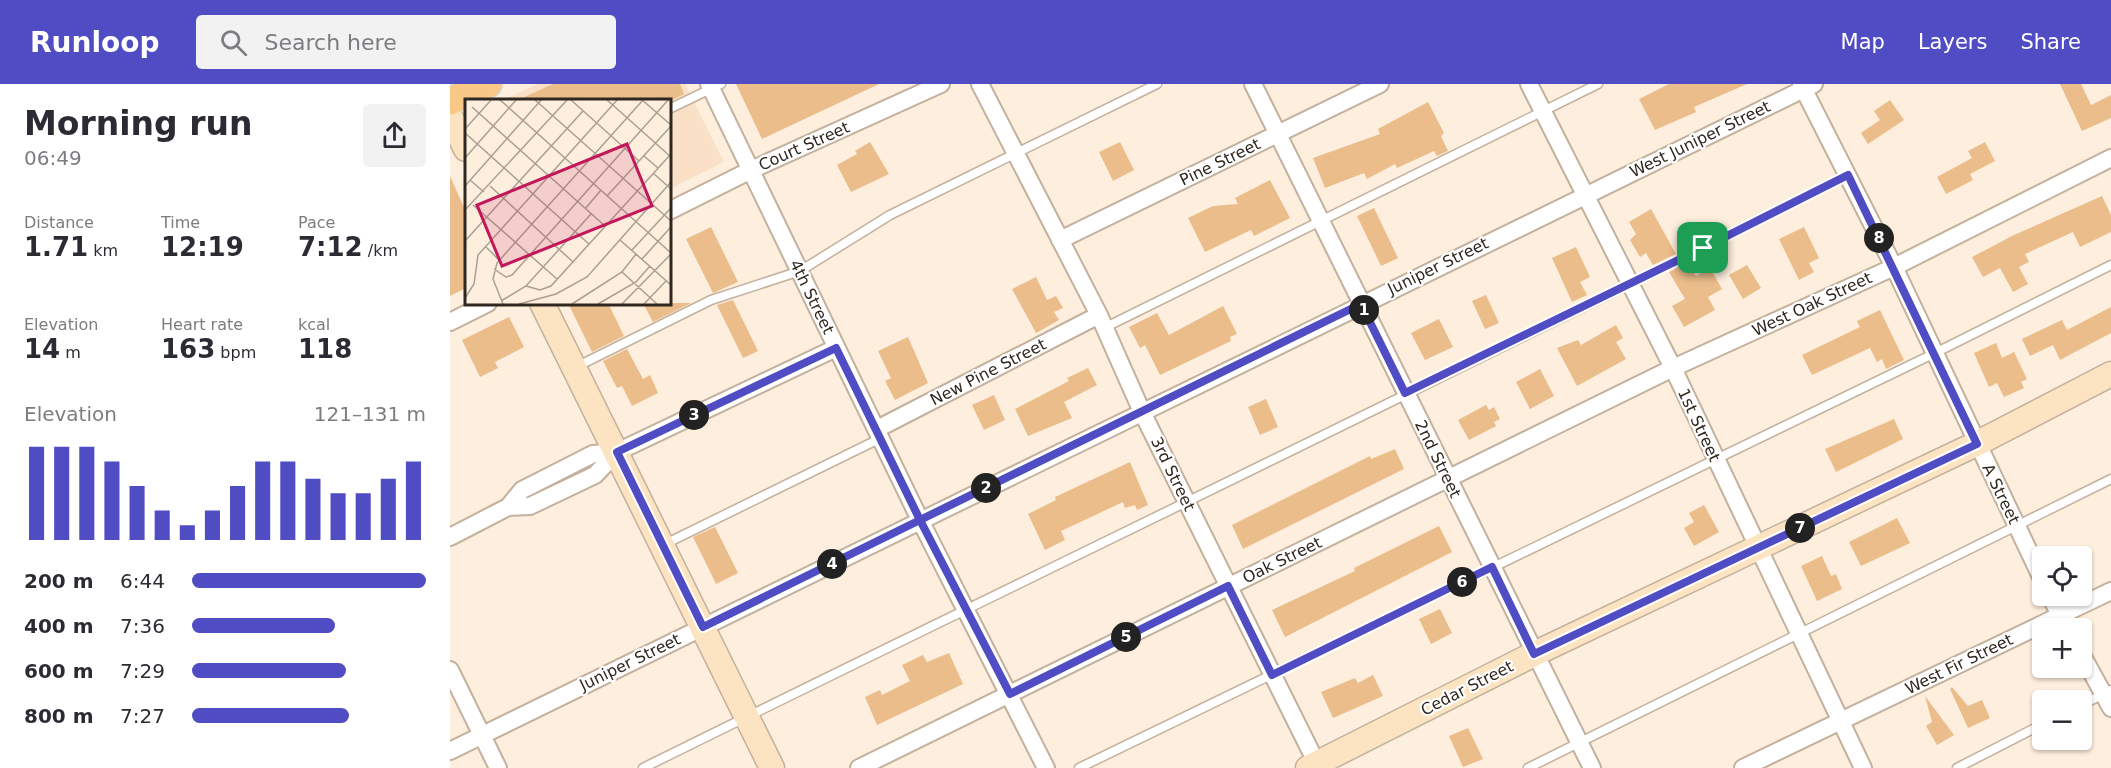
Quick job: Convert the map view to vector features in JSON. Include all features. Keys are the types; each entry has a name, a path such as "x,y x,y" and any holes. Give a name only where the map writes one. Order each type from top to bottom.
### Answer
{"main road":[{"path":"450,101 488,84"}],"street":[{"name":"Court Street","path":"670,210 751,170 941,84"},
{"name":"3rd Street","path":"980,84 1102,322 1142,412 1315,767"},
{"name":"2nd Street","path":"1253,84 1592,768"},
{"name":"Pine Street","path":"1060,240 1380,84"},
{"name":"1st Street","path":"1529,84 1631,284 1839,723 1863,768"},
{"name":"4th Street","path":"714,86 751,170 836,348 1046,768"},
{"name":"A Street","path":"1806,86 2032,558"},
{"name":"West Juniper Street","path":"1586,194 1806,86"},
{"path":"450,116 465,147"},
{"name":"West Oak Street","path":"1672,368 1894,267 2111,158"},
{"name":"Juniper Street","path":"450,751 1586,194"},
{"path":"450,322 486,304"},
{"path":"543,304 772,768"},
{"name":"New Pine Street","path":"879,433 1102,322"},
{"path":"452,533 508,507 522,490 593,454 617,452 836,348"},
{"name":"Oak Street","path":"859,768 1672,368"},
{"name":"Cedar Street","path":"1315,767 1534,654 1977,444 2111,374"},
{"name":"West Fir Street","path":"2069,618 2111,591"},
{"name":"West Fir Street","path":"1743,768 2032,636"},
{"path":"450,670 498,768"},
{"path":"2092,671 2109,697"}],"lane":[{"path":"575,368 711,300 800,271 890,215 1157,84"},
{"path":"1102,322 1598,84"},
{"path":"670,108 714,86"},
{"path":"643,768 1631,284 1848,175"},
{"path":"1079,768 1716,460 2111,264"},
{"path":"663,545 879,433"},
{"path":"1528,768 2111,479"},
{"path":"2092,702 2109,697"},
{"path":"1957,768 2032,730"}],"shaded area":[{"path":"538,84 685,84 724,162 670,189 670,99 505,99"}],"building":[{"path":"553,84 680,84 684,94 672,100 520,99"},
{"path":"736,84 879,84 762,139"},
{"path":"1669,84 1747,84 1694,107 1696,112 1655,130 1639,99"},
{"path":"2060,84 2081,84 2091,105 2111,95 2111,118 2082,131"},
{"path":"1890,100 1904,120 1868,144 1861,133 1880,120 1874,111"},
{"path":"1428,102 1444,133 1441,136 1448,151 1437,156 1434,151 1397,168 1395,164 1367,179 1364,173 1325,188 1313,158 1380,134 1378,129"},
{"path":"870,142 889,174 851,192 837,165 857,154 855,151"},
{"path":"1120,142 1134,170 1113,181 1099,152"},
{"path":"1985,142 1995,161 1970,174 1973,180 1946,194 1937,177 1972,158 1968,151"},
{"path":"450,176 465,210 465,288 450,296"},
{"path":"1270,180 1290,218 1254,236 1251,230 1205,252 1188,218 1213,206 1238,204 1235,198"},
{"path":"2102,196 2111,215 2111,232 2080,247 2073,232 2025,254 2029,262 2019,267 2028,284 2013,292 2000,268 1983,277 1972,257 2014,235"},
{"path":"1374,208 1398,258 1381,266 1357,216"},
{"path":"1651,209 1676,254 1653,265 1646,253 1640,257 1630,240 1636,234 1629,222"},
{"path":"711,227 738,282 713,293 686,239"},
{"path":"1804,227 1819,258 1809,263 1814,272 1799,280 1779,239"},
{"path":"1576,247 1590,277 1580,282 1587,295 1572,302 1552,258"},
{"path":"1688,262 1696,276 1710,268 1722,289 1708,297 1715,310 1684,327 1672,306 1685,299 1669,272"},
{"path":"1747,265 1761,288 1743,299 1729,275"},
{"path":"1036,277 1047,300 1056,296 1063,308 1054,312 1059,320 1036,333 1012,289"},
{"path":"1486,295 1499,323 1485,329 1472,301"},
{"path":"733,300 758,351 743,358 717,305"},
{"path":"691,303 653,322 644,304"},
{"path":"568,304 608,304 624,336 592,352"},
{"path":"1223,306 1237,334 1230,337 1231,341 1160,375 1145,345 1140,348 1129,327 1157,313 1169,335"},
{"path":"2111,307 2111,333 2060,360 2053,345 2030,356 2022,339 2062,320 2067,330"},
{"path":"1880,310 1904,360 1886,369 1882,359 1877,362 1870,348 1812,375 1802,355 1860,327 1857,321"},
{"path":"509,317 524,347 495,362 498,368 480,377 462,340"},
{"path":"1439,319 1453,347 1425,360 1411,333"},
{"path":"1616,325 1623,338 1616,342 1626,359 1577,386 1557,348 1578,340 1581,345"},
{"path":"908,337 928,383 895,400 885,381 891,378 878,351"},
{"path":"1996,343 2002,358 2014,352 2027,379 2021,382 2024,388 2004,397 1997,383 1989,387 1974,353"},
{"path":"627,349 643,379 650,375 658,393 632,406 622,386 617,388 603,361"},
{"path":"1088,368 1097,385 1064,402 1072,418 1028,436 1015,409 1069,381 1067,378"},
{"path":"1540,369 1554,396 1530,409 1516,382"},
{"path":"994,395 1005,420 984,430 972,405"},
{"path":"1266,399 1278,427 1260,435 1248,407"},
{"path":"1486,405 1489,410 1494,407 1500,419 1494,422 1496,426 1469,440 1458,420"},
{"path":"1894,419 1903,439 1836,472 1825,449"},
{"path":"1395,449 1404,469 1243,549 1232,525 1370,456 1371,459"},
{"path":"1130,462 1148,505 1137,510 1135,505 1125,508 1123,502 1061,531 1065,540 1045,550 1028,514 1056,500 1055,497"},
{"path":"1704,505 1719,532 1694,546 1684,528 1694,522 1689,513"},
{"path":"1897,518 1910,543 1861,566 1849,542"},
{"path":"1439,526 1452,552 1285,637 1272,610 1355,571 1354,568"},
{"path":"715,527 738,573 716,584 693,537"},
{"path":"1822,556 1831,576 1836,574 1842,589 1817,601 1801,566"},
{"path":"1440,609 1452,633 1431,644 1419,619"},
{"path":"949,653 963,684 877,725 865,697 880,690 882,695 910,681 902,665 923,655 927,662"},
{"path":"1373,675 1383,696 1333,718 1321,692 1355,678 1358,683"},
{"path":"1952,687 1968,706 1982,700 1990,718 1968,728 1950,689"},
{"path":"1925,696 1954,735 1937,745 1926,726 1932,722"},
{"path":"1468,728 1483,759 1463,767 1449,736"}],"route":[{"path":"1703,248 1405,393 1361,304 920,520 836,348 617,452 703,627 920,520 1010,694 1228,586 1272,675 1492,567 1534,654 1977,444 1848,175 1703,248"}]}
